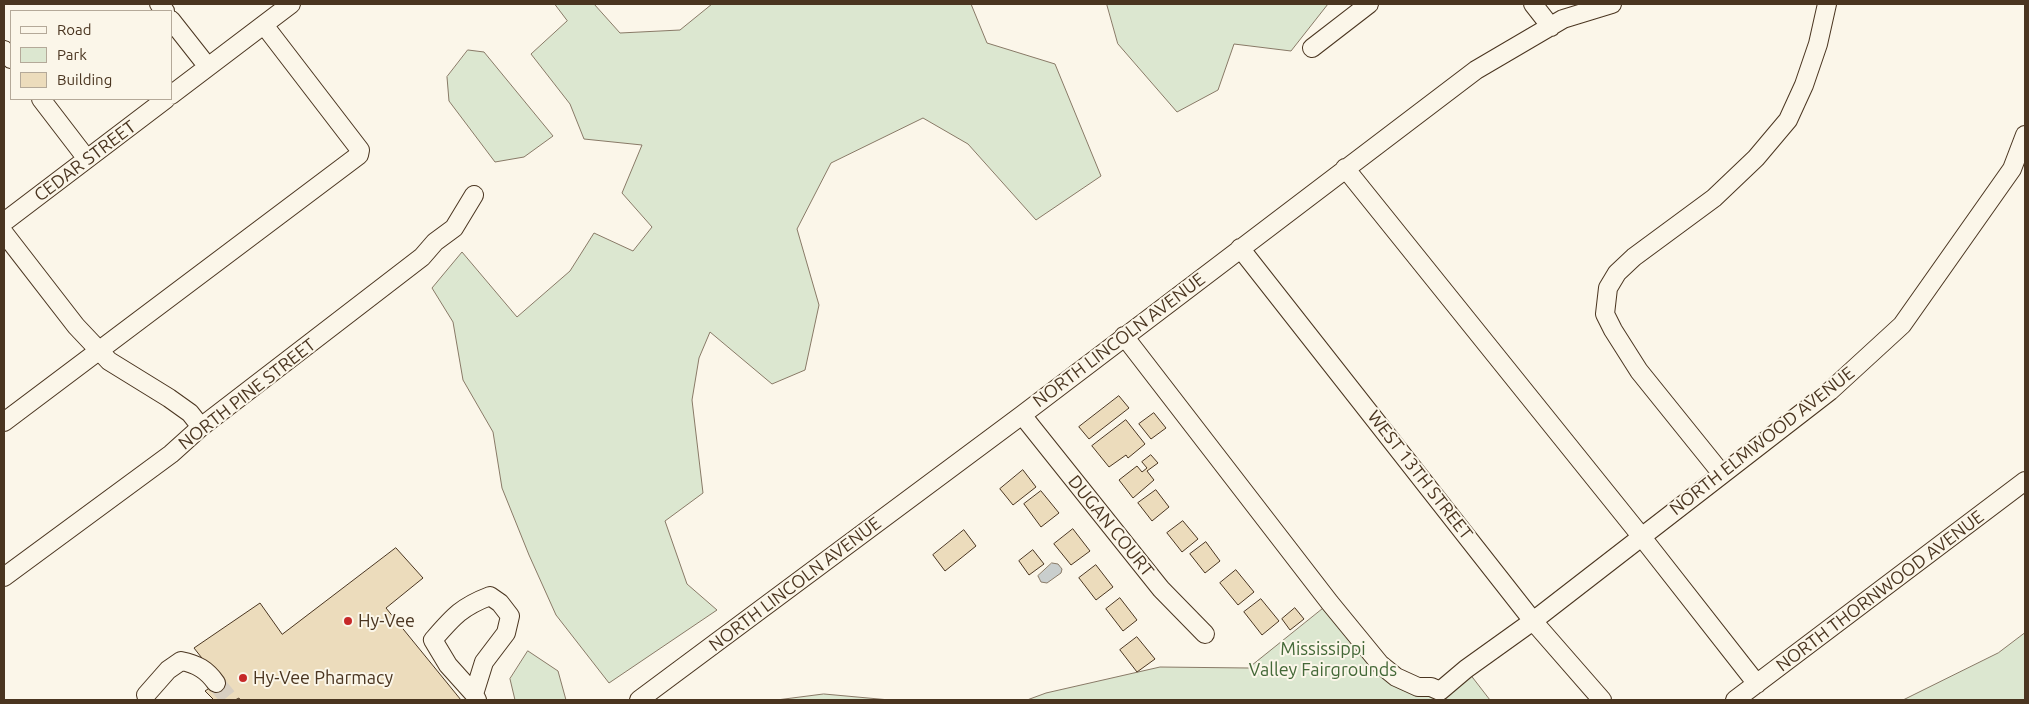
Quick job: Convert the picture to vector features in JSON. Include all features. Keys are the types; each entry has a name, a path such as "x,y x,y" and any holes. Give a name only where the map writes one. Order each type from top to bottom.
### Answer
{"street":[{"path":"172,94 291,4"},
{"path":"1312,48 1369,4"},
{"path":"1533,4 1561,17"},
{"name":"NORTH LINCOLN AVENUE","path":"638,700 1022,414 1476,70 1561,17 1612,4"},
{"path":"1722,474 1639,371 1613,330 1605,314 1608,288 1617,273 1634,257 1714,198 1756,158 1788,120 1804,85 1818,44 1827,4"},
{"path":"172,21 208,67"},
{"path":"4,422 359,154 360,150 264,25"},
{"path":"43,100 88,159"},
{"name":"CEDAR STREET","path":"4,222 165,100"},
{"name":"NORTH ELMWOOD AVENUE","path":"1124,336 1330,603 1380,664 1396,677 1418,687 1431,687 1440,691 1466,669 1533,621 1830,391 1902,325 2012,169 2025,136"},
{"path":"1345,168 1641,536 1756,684"},
{"name":"NORTH PINE STREET","path":"4,576 171,454 201,427 422,258 435,242 454,228 474,195"},
{"path":"4,233 76,326 98,351 109,361 190,413 201,427"},
{"name":"WEST 13TH STREET","path":"1240,248 1533,621 1602,700"},
{"name":"DUGAN COURT","path":"1022,414 1161,589 1205,634"},
{"name":"NORTH THORNWOOD AVENUE","path":"1735,700 2025,481"},
{"path":"490,596 500,603 510,616 506,633 484,662 476,697 448,665 432,640 454,615 470,604 490,596"},
{"path":"148,698 168,670 181,661 193,664 209,674 216,684"}],"green space":[{"path":"555,4 594,4 620,33 680,30 712,4 971,4 987,43 1055,64 1101,176 1036,220 968,144 923,118 831,163 797,229 819,305 805,370 772,384 710,332 699,358 692,400 703,493 665,521 687,584 717,610 609,683 556,615 529,555 502,488 493,432 463,380 453,322 432,288 462,252 517,317 570,271 594,233 633,251 652,227 622,193 642,145 584,139 570,104 531,54 567,21"},
{"path":"1107,4 1328,4 1291,51 1234,44 1218,90 1177,112 1118,44"},
{"path":"468,50 484,52 553,136 524,157 495,162 449,101 447,77"},
{"name":"Mississippi Valley Fairgrounds","path":"1330,603 1380,664 1431,687 1466,669 1490,700 1027,700 1046,693 1160,667 1248,668"},
{"path":"2025,633 2025,700 1903,700 1998,653"},
{"path":"528,651 558,671 566,700 515,700 510,679"},
{"path":"824,694 890,700 777,700"}],"shaded area":[{"path":"1052,563 1058,564 1062,569 1061,573 1047,583 1041,582 1038,576"}],"building":[{"path":"1119,396 1129,408 1089,439 1079,427"},
{"path":"1154,413 1166,428 1151,439 1139,424"},
{"path":"1126,420 1145,444 1128,458 1126,455 1109,467 1092,446"},
{"path":"1151,455 1158,463 1147,471 1154,480 1133,498 1119,480 1137,466 1142,472 1147,468 1142,462"},
{"path":"1023,470 1036,487 1013,505 1000,489"},
{"path":"1156,490 1169,507 1152,521 1138,503"},
{"path":"1041,491 1059,513 1041,527 1024,504"},
{"path":"1183,521 1198,539 1182,552 1167,533"},
{"path":"1073,529 1090,551 1071,565 1054,544"},
{"path":"964,530 976,546 945,571 933,555"},
{"path":"1206,542 1220,561 1205,573 1190,554"},
{"name":"Hy-Vee","path":"396,548 423,578 386,608 461,700 240,700 239,698 235,700 214,700 205,691 220,681 194,648 260,603 282,634"},
{"path":"1033,550 1044,564 1029,575 1019,561"},
{"path":"1096,565 1113,587 1096,600 1079,578"},
{"path":"1236,570 1254,592 1238,605 1220,583"},
{"path":"1120,598 1137,620 1123,631 1106,609"},
{"path":"1261,599 1279,621 1262,635 1244,612"},
{"path":"1295,608 1304,619 1290,630 1282,619"},
{"path":"1137,637 1155,659 1137,672 1120,650"}],"tunnel":[{"path":"216,683 230,700"}],"place":[{"name":"Hy-Vee","path":"348,621"},
{"name":"Hy-Vee Pharmacy","path":"243,678"}]}
